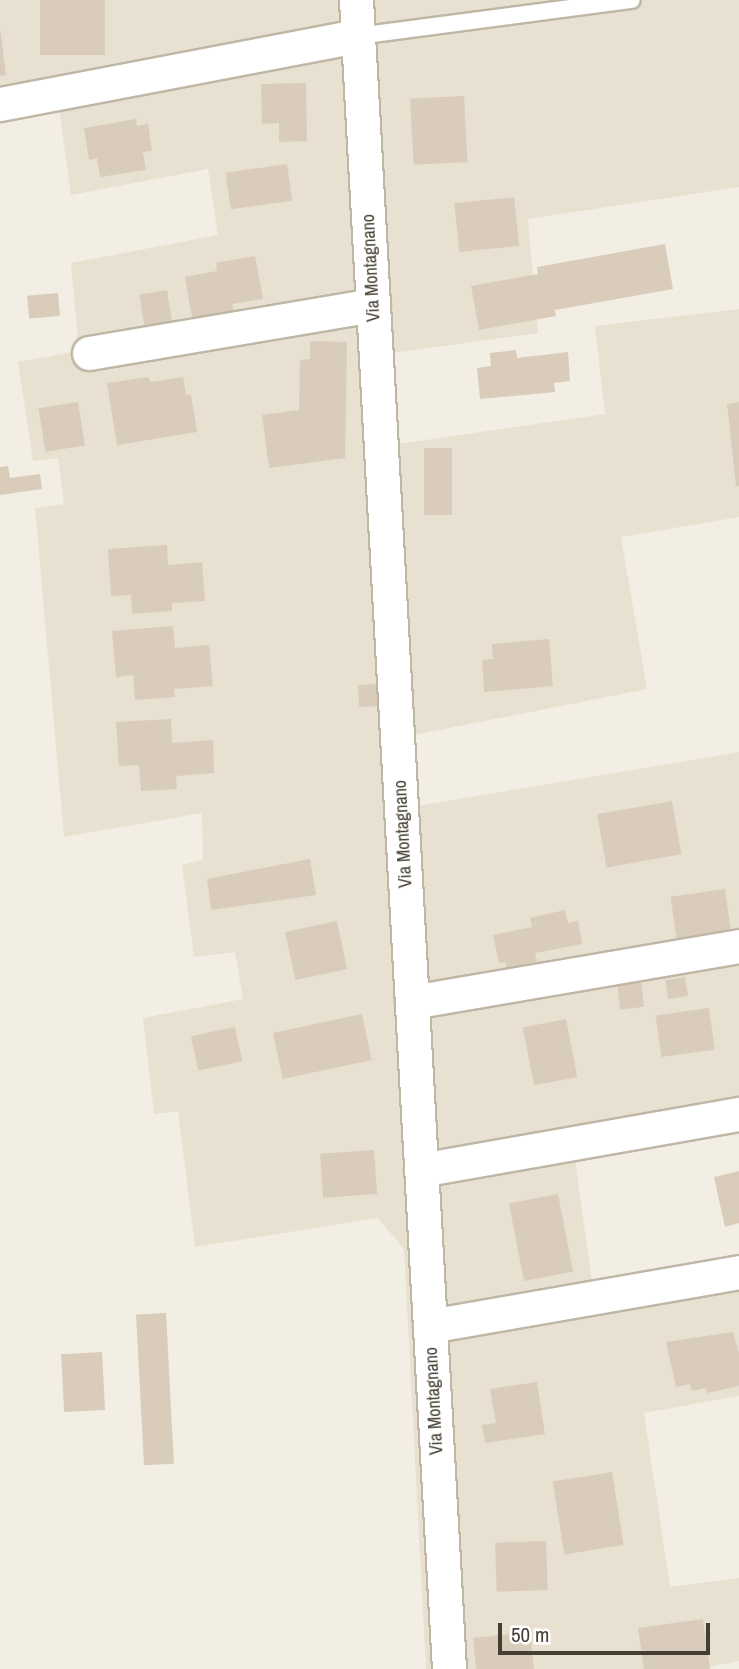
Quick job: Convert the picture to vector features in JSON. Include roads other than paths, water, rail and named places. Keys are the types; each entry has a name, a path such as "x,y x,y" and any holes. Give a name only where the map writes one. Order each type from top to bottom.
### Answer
{"street":[{"name":"Via Montagnano","path":"356,0 449,1669"},
{"path":"0,104 358,36"},
{"path":"89,353 373,305"},
{"path":"412,1002 739,946"},
{"path":"421,1170 739,1114"},
{"path":"430,1326 739,1272"}],"lane":[{"path":"358,36 632,0"}]}
